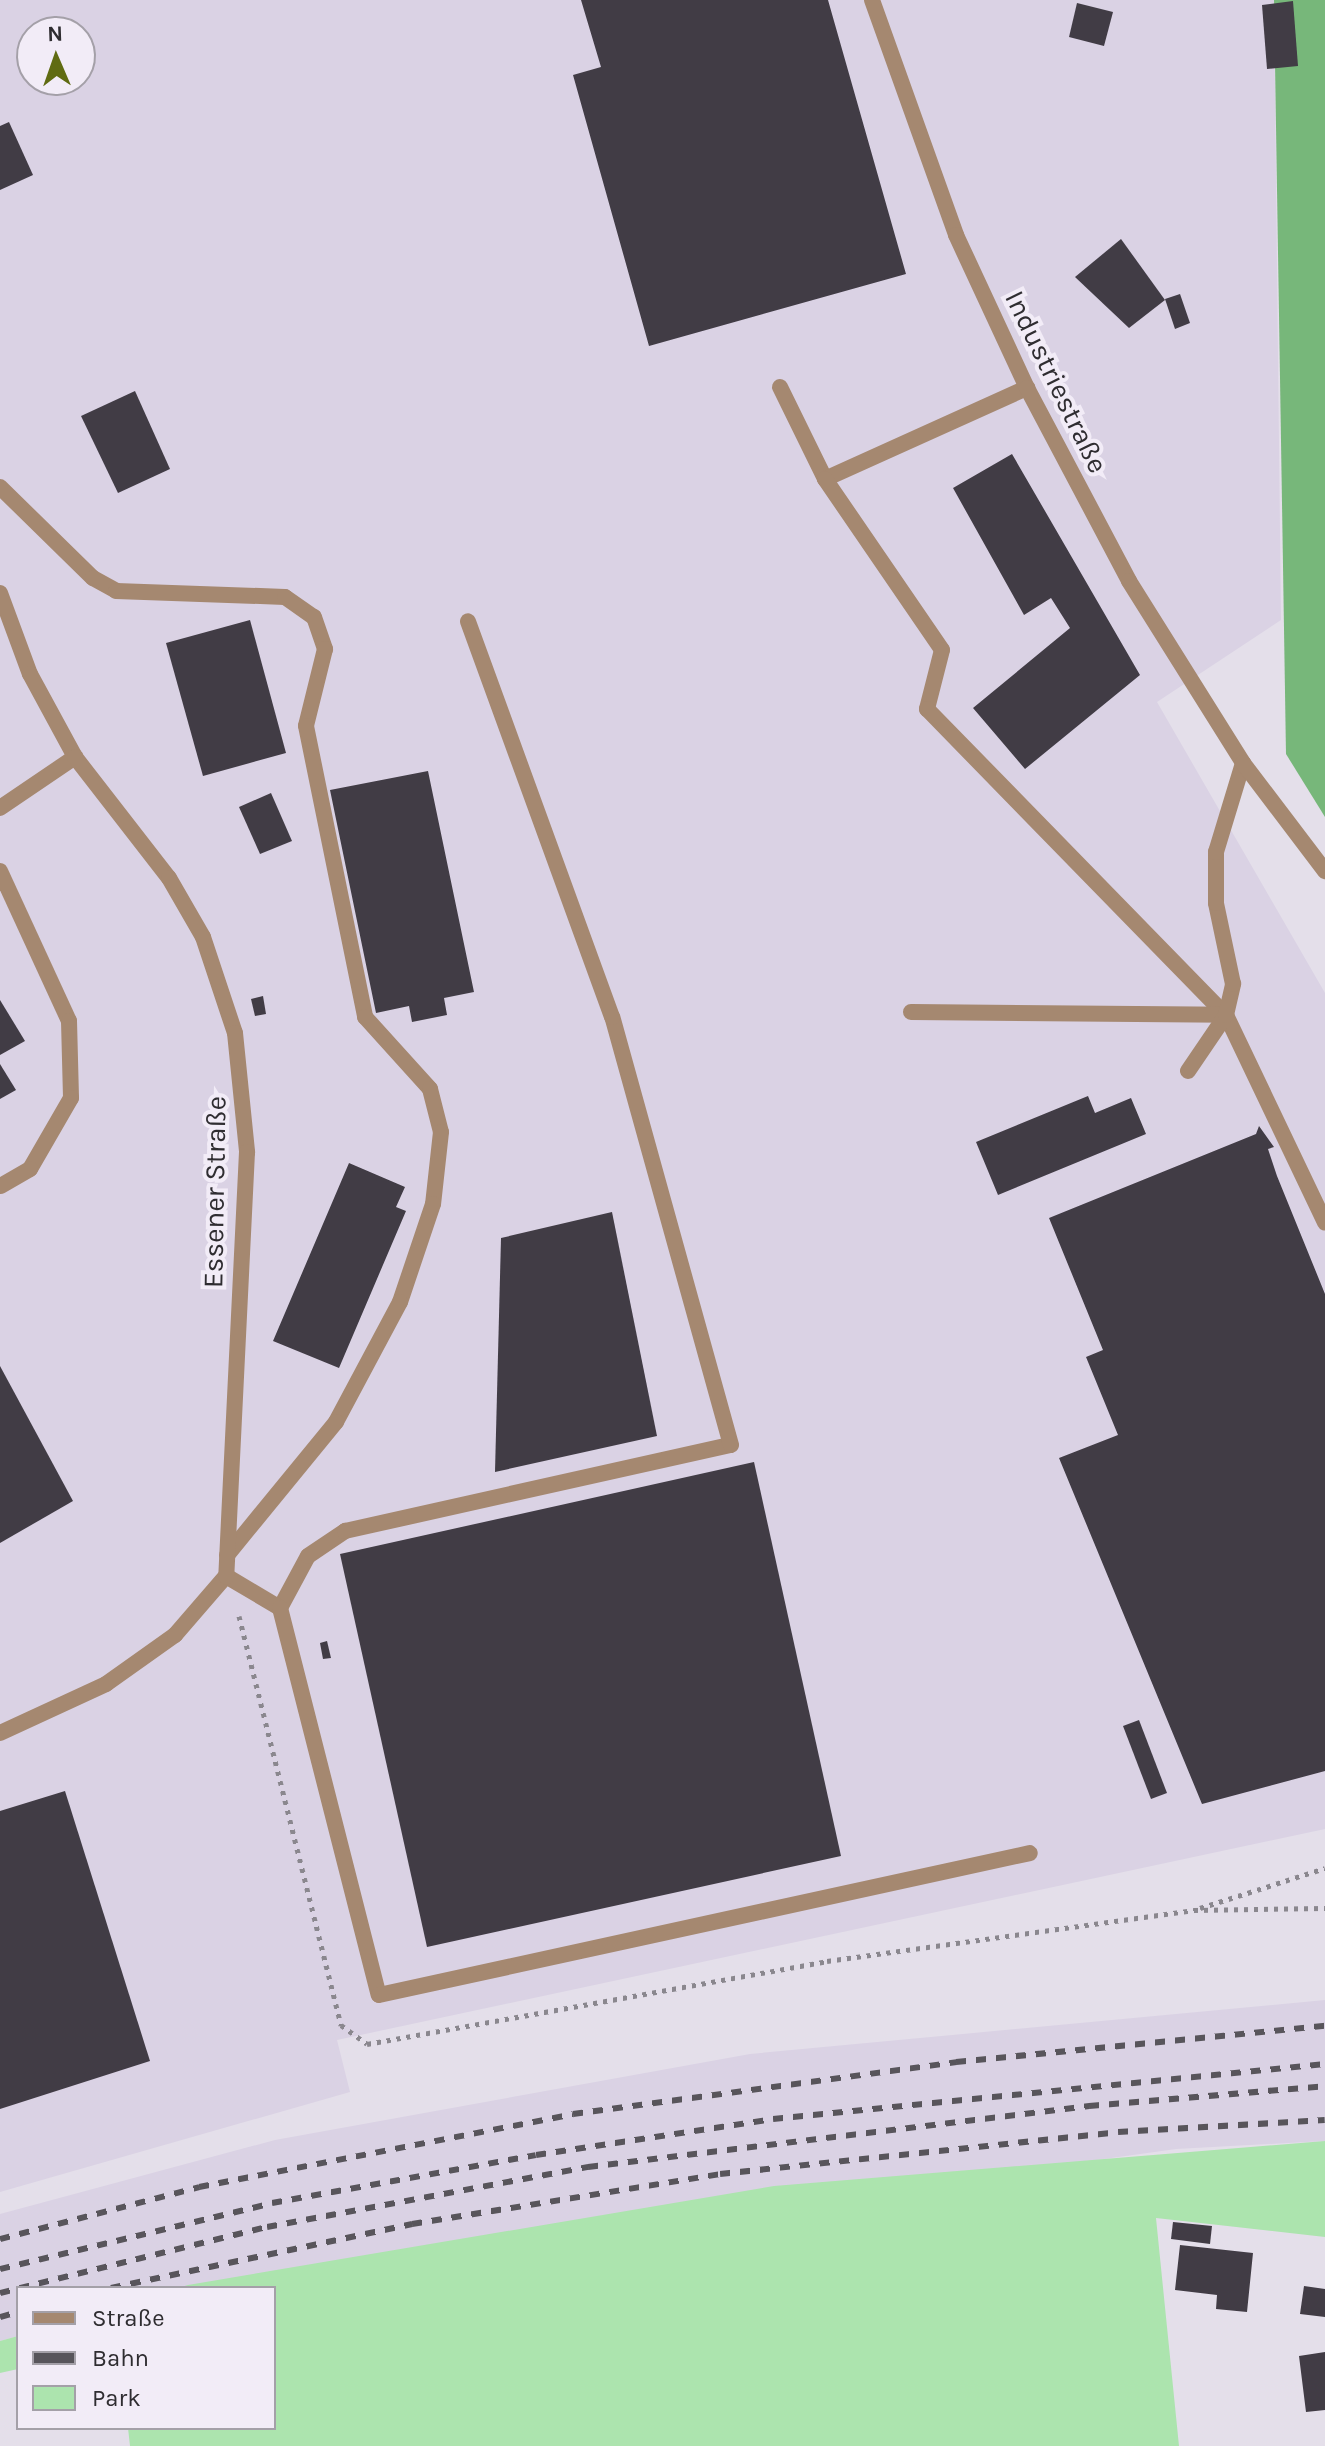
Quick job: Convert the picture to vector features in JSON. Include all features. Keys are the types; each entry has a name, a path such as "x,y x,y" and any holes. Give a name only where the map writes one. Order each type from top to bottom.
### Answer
{"street":[{"name":"Industriestraße","path":"872,0 956,235 1027,388 1129,581 1243,763 1325,871"},
{"path":"780,387 825,479 942,650 927,709 1226,1015 1325,1223"},
{"path":"825,479 1027,388"},
{"path":"0,487 93,578 116,591 285,597 314,617 325,649 306,726 365,1017 430,1089 441,1132 433,1204 400,1302 336,1422 227,1555"},
{"name":"Essener Straße","path":"0,593 30,674 75,757 169,878 203,937 235,1033 247,1152 226,1576"},
{"path":"468,621 612,1017 731,1445 345,1531 308,1556 280,1608 379,1995 1030,1853"},
{"path":"0,808 75,757"},
{"path":"1188,1071 1226,1015 1233,984 1216,903 1216,852 1243,763"},
{"path":"0,871 69,1021 71,1098 30,1169 0,1186"},
{"path":"911,1012 1226,1015"},
{"path":"0,1733 106,1684 175,1635 226,1576 280,1608"}],"path":[{"path":"226,1576 341,2025 367,2044 632,1991 1194,1910 1325,1908"},
{"path":"1194,1910 1325,1868"}],"shaded area":[{"path":"0,0 1274,0 1281,620 1157,702 1325,993 1325,1829 337,2040 350,2092 0,2192"},
{"path":"1325,2000 1325,2141 1176,2149 192,2286 16,2286 16,2337 0,2341 0,2214 275,2140 750,2054"}],"green space":[{"path":"1274,0 1325,0 1325,817 1286,754"},
{"path":"1325,2141 1325,2237 1156,2218 1179,2446 130,2446 128,2430 276,2430 276,2286 185,2286 774,2186"},
{"path":"16,2337 16,2369 0,2373 0,2341"}],"building":[{"path":"581,0 828,0 906,274 649,346 573,75 601,67"},
{"path":"1293,1 1298,66 1267,69 1262,5"},
{"path":"1077,3 1113,12 1104,46 1069,37"},
{"path":"9,122 33,175 0,190 0,126"},
{"path":"1121,239 1165,300 1129,328 1075,277"},
{"path":"1180,294 1190,323 1175,329 1165,299"},
{"path":"135,391 170,469 118,493 81,416"},
{"path":"1012,454 1140,675 1025,769 973,708 1070,628 1051,598 1024,615 953,488"},
{"path":"250,620 286,753 203,776 166,643"},
{"path":"428,771 474,992 444,998 447,1015 412,1022 409,1006 376,1013 330,790"},
{"path":"271,793 292,841 260,854 239,807"},
{"path":"263,996 266,1014 255,1016 251,999"},
{"path":"0,1000 25,1041 0,1055"},
{"path":"0,1064 16,1090 0,1099"},
{"path":"1088,1096 1095,1113 1131,1098 1146,1134 998,1195 976,1142"},
{"path":"1259,1126 1274,1147 1268,1149 1277,1176 1325,1294 1325,1771 1202,1804 1059,1458 1118,1435 1086,1357 1103,1350 1049,1218 1256,1134"},
{"path":"349,1163 405,1187 396,1207 406,1211 339,1368 273,1341"},
{"path":"612,1212 657,1436 495,1472 501,1238"},
{"path":"0,1366 73,1501 0,1543"},
{"path":"754,1462 841,1856 427,1947 340,1554"},
{"path":"327,1641 331,1658 323,1659 320,1643"},
{"path":"1139,1720 1167,1793 1151,1799 1123,1726"},
{"path":"65,1791 150,2061 0,2109 0,1811"},
{"path":"1173,2222 1212,2226 1210,2244 1171,2239"},
{"path":"1180,2245 1253,2253 1247,2312 1216,2309 1217,2295 1175,2290"},
{"path":"1304,2286 1325,2289 1325,2317 1300,2314"},
{"path":"1325,2352 1325,2410 1306,2412 1299,2356"}],"railway":[{"path":"0,2239 199,2187 573,2114 956,2062 1325,2026"},
{"path":"0,2269 272,2203 536,2155 773,2119 1325,2064"},
{"path":"28,2286 267,2227 588,2167 1089,2106 1325,2086"},
{"path":"120,2286 412,2224 720,2174 1118,2132 1325,2120"},
{"path":"0,2293 16,2289"},
{"path":"0,2317 16,2313"}]}
